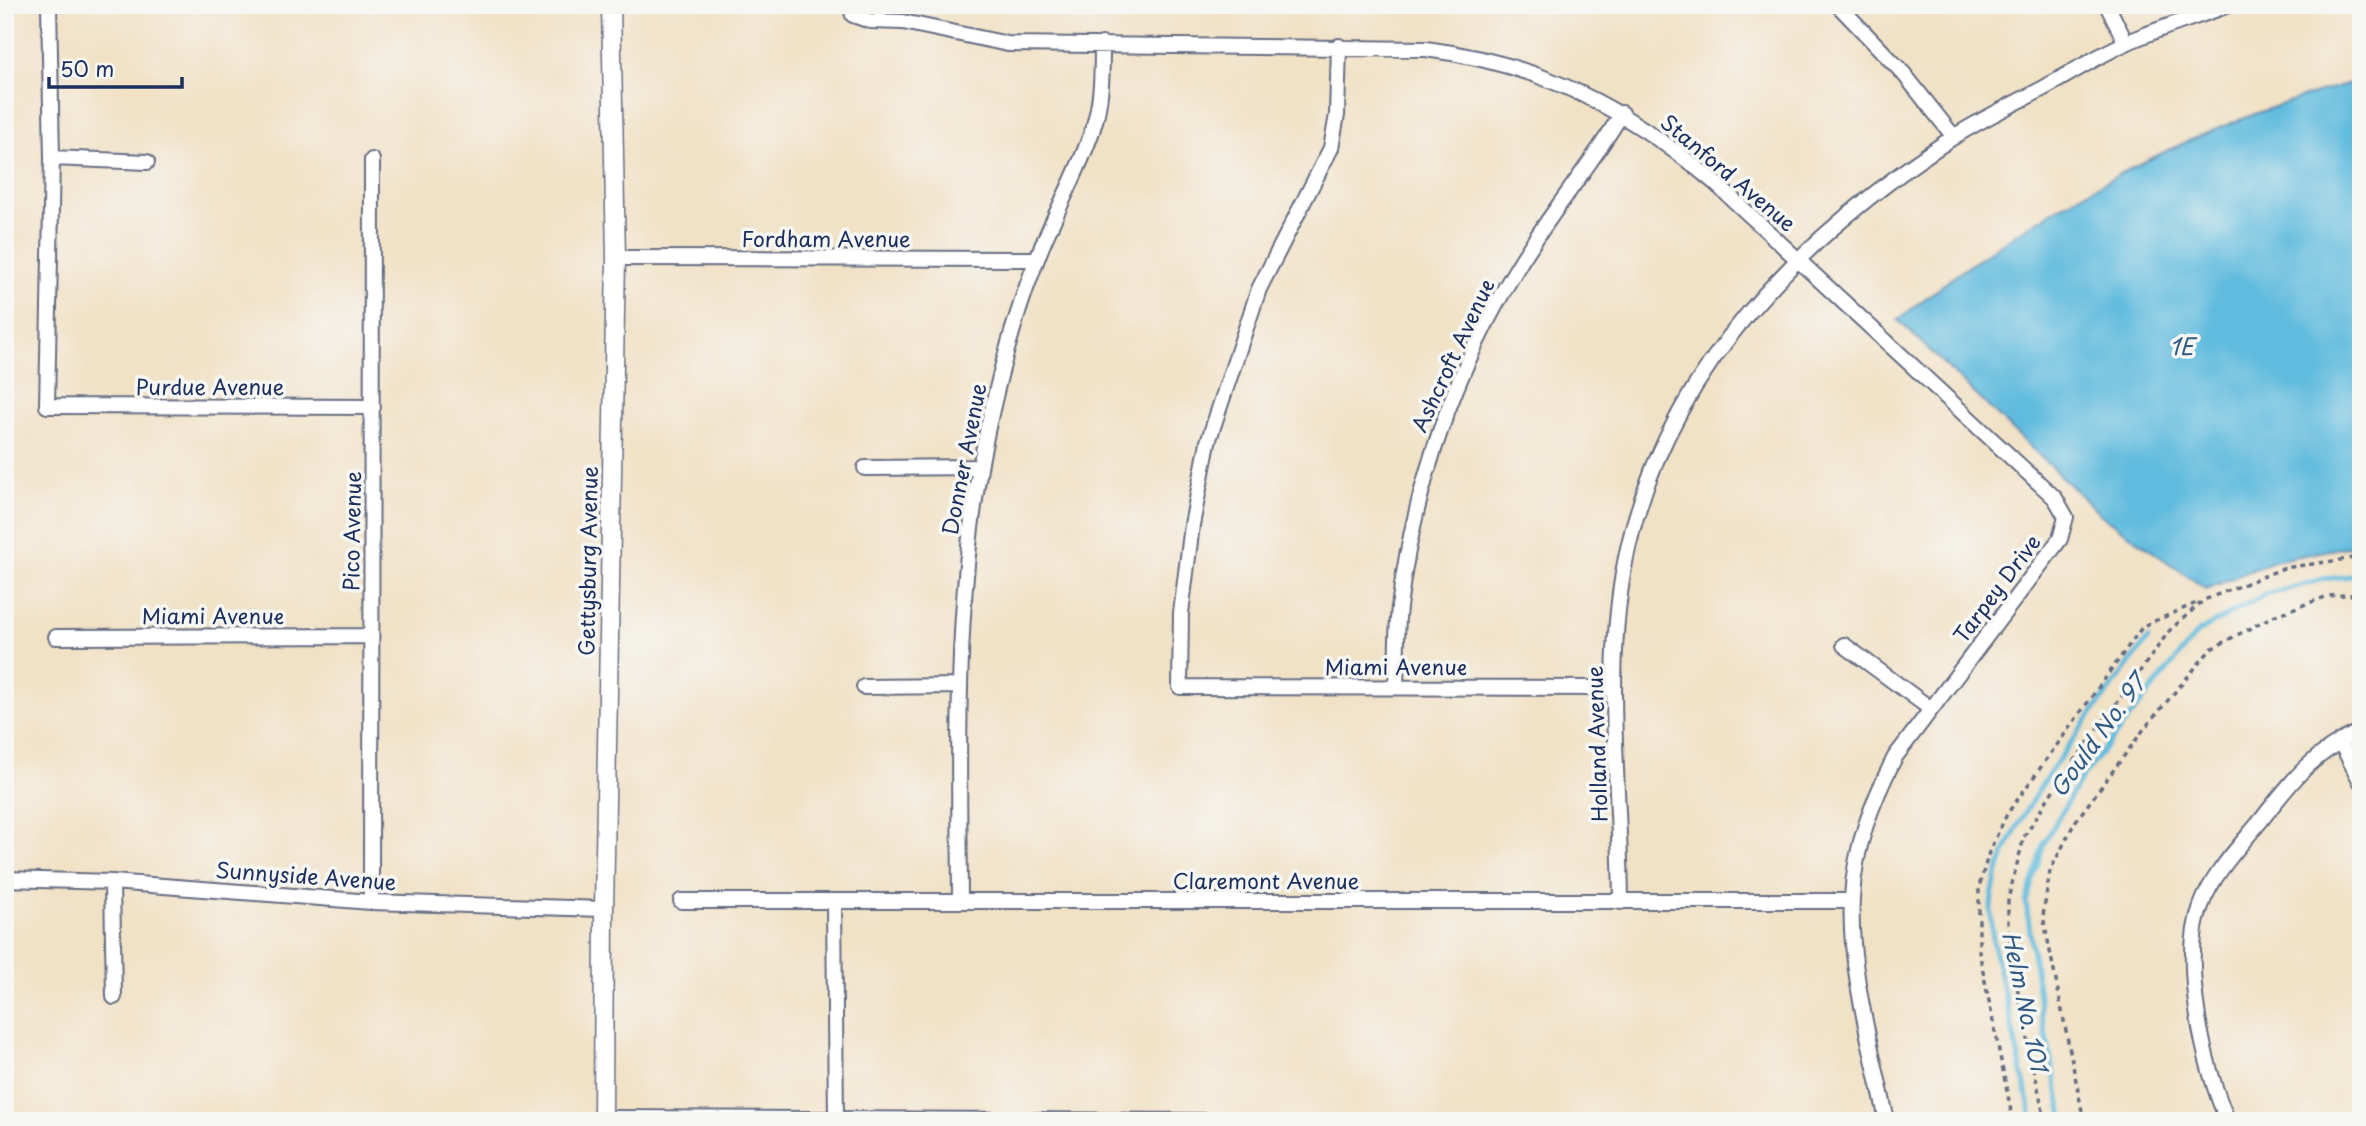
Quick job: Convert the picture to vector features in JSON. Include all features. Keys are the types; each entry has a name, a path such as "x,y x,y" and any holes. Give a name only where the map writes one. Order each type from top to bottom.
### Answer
{"street":[{"path":"49,5 52,158 147,162"},
{"name":"Gettysburg Avenue","path":"603,1119 604,909 616,258 611,5"},
{"path":"1838,5 1904,74 1954,136"},
{"path":"2107,5 2126,43"},
{"name":"Stanford Avenue","path":"852,10 870,21 903,22 1008,44 1339,46 1426,50 1489,60 1564,84 1622,113 1667,143 1798,258 1906,170 1954,136 2126,43 2228,5"},
{"name":"Donner Avenue","path":"960,900 959,686 964,579 980,467 1010,336 1037,259 1093,128 1102,77 1102,44"},
{"name":"Miami Avenue","path":"1339,46 1337,115 1331,149 1259,289 1208,442 1192,524 1181,613 1180,687 1612,688"},
{"name":"Ashcroft Avenue","path":"1396,687 1398,610 1412,523 1432,451 1450,403 1516,268 1558,205 1592,163 1622,113"},
{"name":"Purdue Avenue","path":"52,158 47,406 373,407"},
{"name":"Pico Avenue","path":"371,902 372,160"},
{"name":"Fordham Avenue","path":"616,258 1037,259"},
{"name":"Holland Avenue","path":"1621,902 1620,826 1612,688 1617,618 1628,547 1650,478 1684,404 1735,326 1798,258"},
{"name":"Tarpey Drive","path":"1798,258 2054,498 2066,517 2060,539 1895,757 1876,795 1856,862 1851,901 1856,961 1886,1121"},
{"path":"865,468 980,467"},
{"name":"Miami Avenue","path":"57,637 370,636"},
{"path":"1844,645 1931,709"},
{"path":"864,687 959,686"},
{"path":"2228,1121 2212,1080 2195,992 2193,937 2200,908 2212,882 2312,759 2340,741 2361,732"},
{"path":"2340,741 2361,782"},
{"name":"Sunnyside Avenue","path":"5,879 112,881 371,902 604,909"},
{"path":"112,881 114,997"},
{"name":"Claremont Avenue","path":"681,901 1851,901"},
{"path":"834,901 836,1119"},
{"path":"603,1119 1211,1121"}],"path":[{"path":"2013,1121 1979,951 1979,887 1989,852 2007,814 2143,626 2284,568 2361,557"},
{"path":"2084,1121 2043,916 2050,871 2075,822 2144,729 2211,649 2273,616 2328,596 2361,594"},
{"path":"2045,1121 2019,998 2008,929 2008,899 2024,837 2052,792 2170,629 2204,600"}],"water":[{"name":"1E","path":"2361,80 2361,544 2274,561 2206,589 2101,515 1898,320 2003,242 2117,176 2237,121"}],"waterway":[{"name":"Gould No. 97","path":"2064,1121 2041,1011 2026,902 2044,843 2082,777 2198,632 2262,596 2324,579 2361,575"},
{"name":"Helm No. 101","path":"2033,1121 1993,943 1991,907 1997,875 2010,841 2053,768 2148,639"}]}
